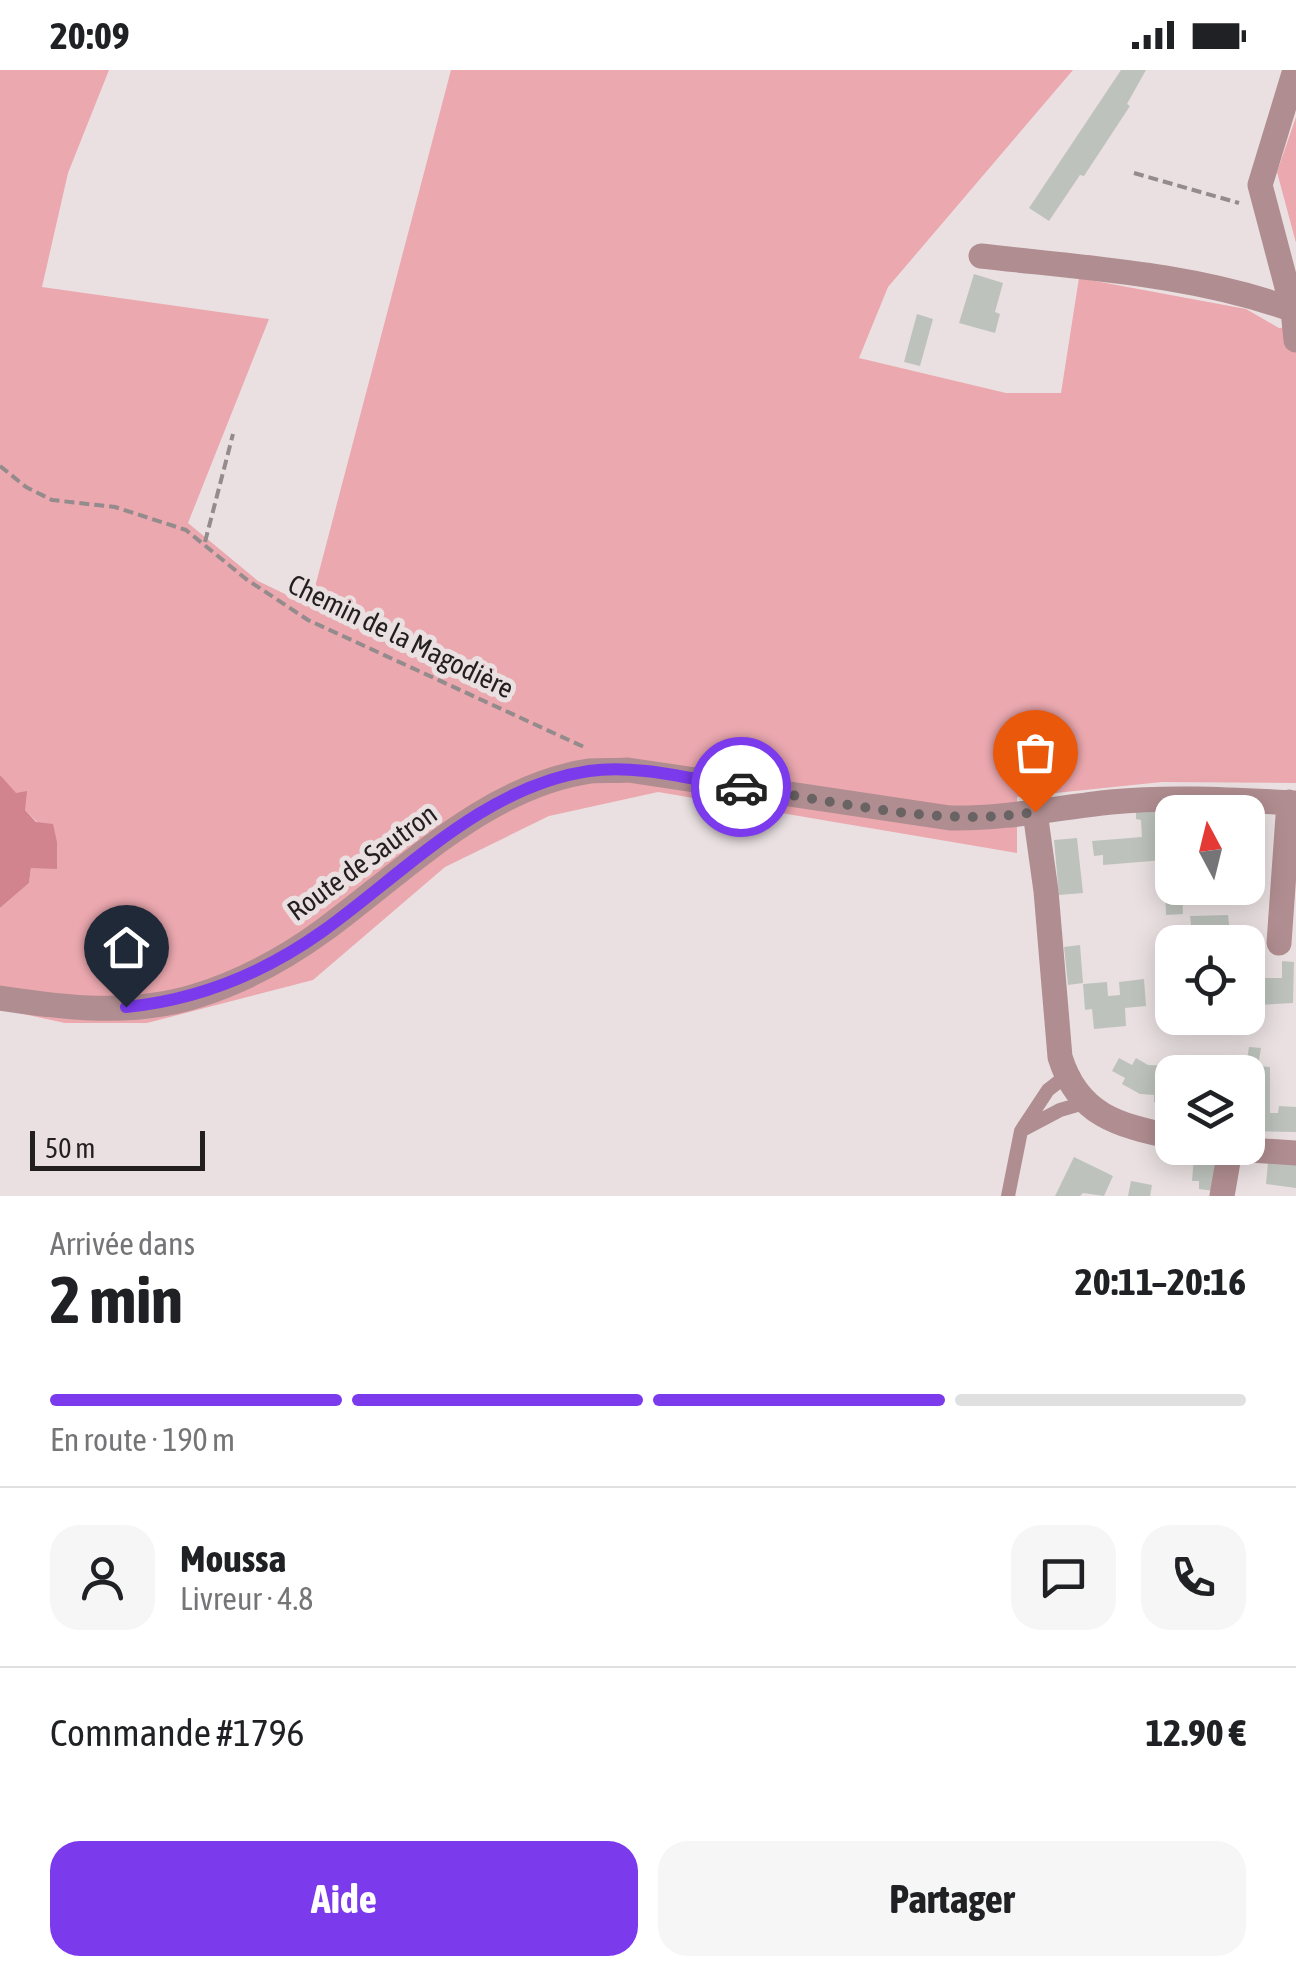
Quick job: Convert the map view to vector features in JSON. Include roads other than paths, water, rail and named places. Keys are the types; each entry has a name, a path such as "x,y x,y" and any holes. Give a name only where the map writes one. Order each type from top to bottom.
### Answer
{"street":[{"path":"1295,70 1260,185 1293,310 1296,340"},
{"path":"981,256 1139,274 1261,298 1293,310"},
{"name":"Route de Sautron","path":"0,998 102,1010 196,996 270,964 321,932 444,837 488,811 534,787 588,772 628,770 950,818 992,819 1113,802 1183,799 1292,803"},
{"path":"1279,943 1292,803"},
{"path":"1035,812 1060,1058 1066,1076 1084,1103 1119,1125 1155,1133"},
{"path":"1265,1151 1296,1153"},
{"path":"1222,1196 1223,1165"}],"lane":[{"path":"1008,1196 1021,1130 1048,1090 1066,1076"},
{"path":"1021,1130 1060,1110 1084,1103"}]}
